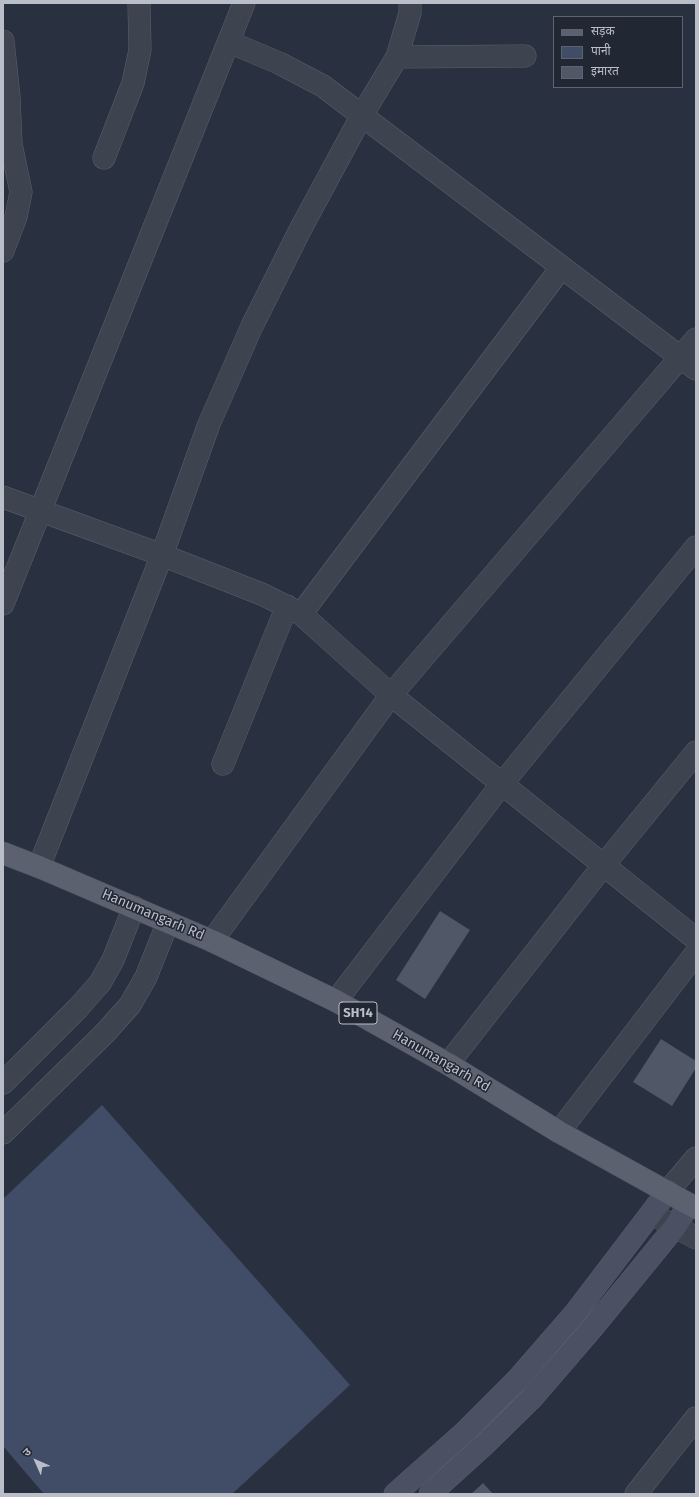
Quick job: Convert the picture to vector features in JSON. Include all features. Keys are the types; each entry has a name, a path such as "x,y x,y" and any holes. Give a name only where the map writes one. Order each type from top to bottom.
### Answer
{"main road":[{"name":"Hanumangarh Rd","path":"3,853 40,867 212,941 336,1001 448,1064 559,1132 693,1206"},
{"path":"395,1494 467,1430 516,1381 576,1312 668,1191"},
{"path":"430,1494 483,1446 533,1397 693,1206"}],"street":[{"path":"104,158 133,83 140,50 139,3"},
{"path":"3,604 244,3"},
{"path":"40,867 162,555 209,424 252,326 300,230 362,115 397,57 410,13 410,3"},
{"path":"3,41 9,97 11,144 21,192 16,217 3,251"},
{"path":"229,42 279,63 323,86 689,364"},
{"path":"397,57 525,56"},
{"path":"223,764 294,610 561,268"},
{"path":"212,941 391,695 689,364 696,339"},
{"path":"3,498 162,555 264,595 294,610 391,695 501,785 696,939"},
{"path":"336,1001 501,785 696,547"},
{"path":"448,1064 603,866 696,752"},
{"path":"3,1083 78,1008 100,983 113,960 134,907"},
{"path":"3,1133 105,1033 130,1005 146,977 168,922"},
{"path":"559,1132 696,953"},
{"path":"668,1191 695,1161"},
{"path":"652,1214 696,1238"},
{"path":"636,1494 696,1418"}],"water":[{"path":"102,1105 350,1385 232,1494 44,1494 3,1446 3,1199"}],"building":[{"path":"440,911 470,930 425,999 396,980"},
{"path":"661,1039 696,1061 696,1068 672,1106 633,1082"},
{"path":"483,1483 493,1494 471,1494"}]}
